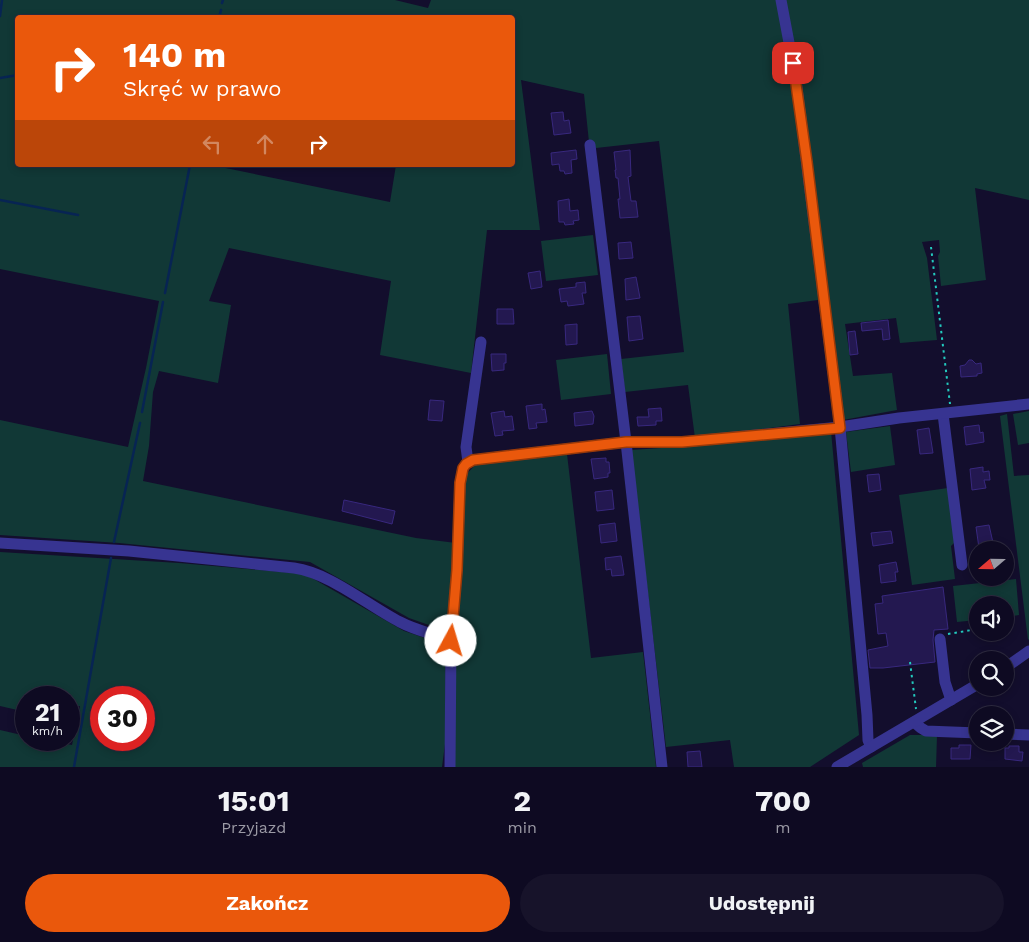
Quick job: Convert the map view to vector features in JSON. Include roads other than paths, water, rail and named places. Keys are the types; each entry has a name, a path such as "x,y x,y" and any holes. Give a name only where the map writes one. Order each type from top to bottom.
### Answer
{"street":[{"path":"780,0 796,80 840,428 868,740 871,747"},
{"path":"590,145 626,442 662,767"},
{"path":"468,462 466,447 481,342"},
{"path":"450,767 451,641 457,570 460,483 463,468 468,462 489,457 626,442 682,442 840,428 899,418 1029,404"},
{"path":"947,414 962,564"},
{"path":"0,543 130,551 306,569 400,622 424,633 451,641"},
{"path":"940,639 945,682 951,700"},
{"path":"1014,662 1029,651"},
{"path":"837,767 849,764 915,717 969,689"},
{"path":"915,717 921,728 926,731 969,733"},
{"path":"1014,734 1029,735"}],"waterway":[{"path":"0,16 2,0"},
{"path":"220,15 221,10"},
{"path":"0,78 15,76"},
{"path":"165,293 190,167"},
{"path":"0,200 78,215"},
{"path":"142,412 163,302"},
{"path":"114,542 140,423"},
{"path":"74,767 111,558"}]}
